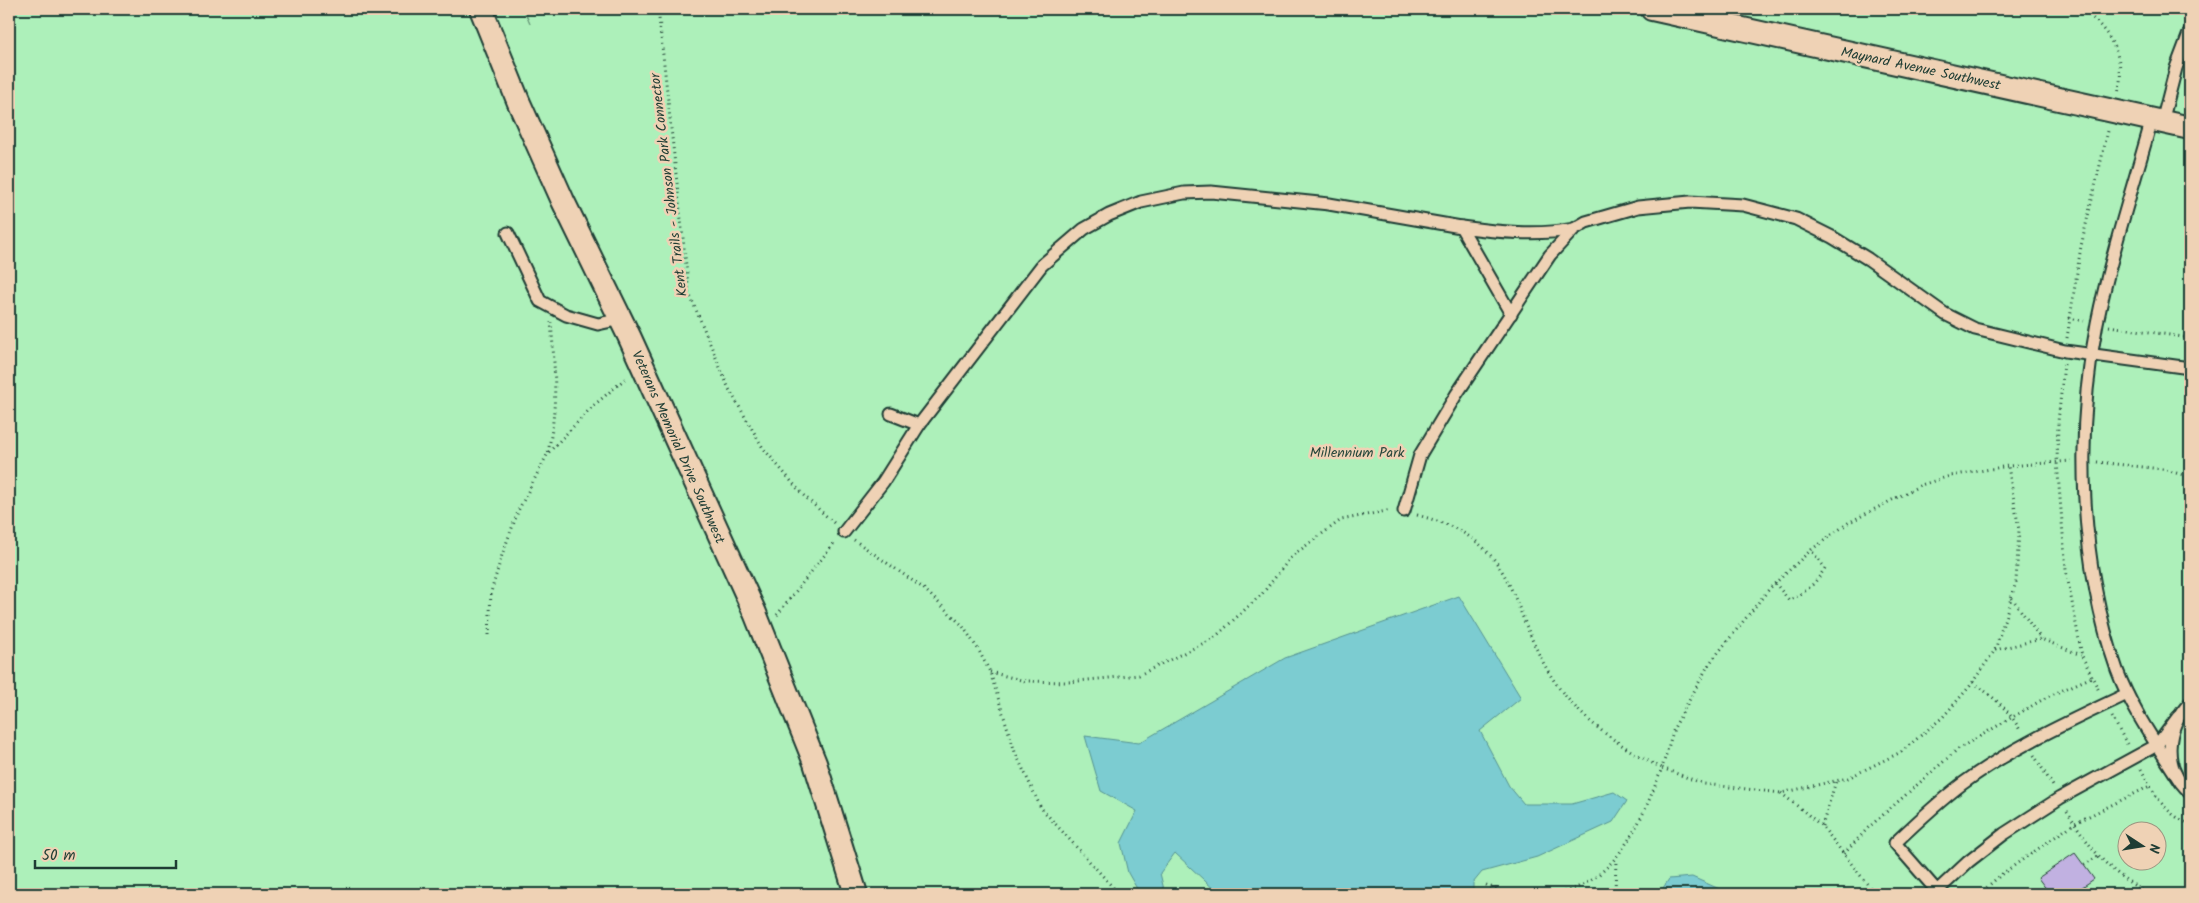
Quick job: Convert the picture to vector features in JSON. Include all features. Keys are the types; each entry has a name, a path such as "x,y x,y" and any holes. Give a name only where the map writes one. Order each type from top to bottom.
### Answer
{"street":[{"name":"Veterans Memorial Drive Southwest","path":"481,9 518,103 563,202 642,364 761,628 815,763 856,894"},
{"name":"Maynard Avenue Southwest","path":"1652,9 2190,128"}],"lane":[{"path":"2190,31 2157,120 2114,254 2097,324 2092,355 2084,461 2094,575 2108,642 2127,694 2157,746 2190,792"},
{"path":"844,532 883,482 920,425 1042,265 1084,229 1141,202 1184,193 1211,192 1329,204 1461,227 1516,232 1574,229"},
{"path":"1404,512 1420,455 1456,395 1550,255 1574,229 1586,222 1638,208 1690,202 1743,206 1796,219 1832,237 1868,259 1945,314 1975,329 2092,355 2190,368"},
{"path":"1461,227 1511,314"},
{"path":"508,233 540,301 566,315 598,324 621,319"},
{"path":"891,414 920,425"},
{"path":"2127,694 2028,745 1963,784 1935,806 1895,843 1937,891 1968,862 2060,798 2157,746 2190,703"},
{"path":"2176,775 2169,749 2171,732 2178,717"}],"path":[{"name":"Kent Trails - Johnson Park Connector","path":"658,9 689,293 729,389 763,448 803,495 844,532 942,605 973,641 990,672 1015,752 1041,808 1119,894"},
{"path":"489,635 491,592 502,555 519,509 548,453 555,420 556,386 549,306"},
{"path":"2069,318 2190,338"},
{"path":"548,453 593,406 642,364"},
{"path":"1554,894 1568,893 1594,879 1616,859 1646,810 1662,768 1674,728 1709,664 1775,583 1811,550 1848,523 1921,485 1950,476 2008,466 2084,461 2162,469 2190,477"},
{"path":"990,672 1025,681 1068,682 1139,675 1214,638 1262,594 1292,556 1341,520 1387,510 1404,512 1439,520 1474,538 1494,558 1509,581 1537,651 1552,678 1590,723 1633,754 1662,768 1704,784 1781,793 1848,778 1901,752 1943,717 1995,650 2016,582 2019,530 2008,466"},
{"path":"761,628 784,608 844,532"},
{"path":"1775,583 1789,600 1808,589 1818,580 1825,568 1811,550"},
{"path":"2012,598 2041,639 2082,656"},
{"path":"1995,650 2041,639"},
{"path":"1844,854 1868,828 1958,749 2047,697 2092,677"},
{"path":"1972,682 1999,700 2014,718 2075,823 2103,863 2126,881 2149,894"},
{"path":"1822,826 1836,781"},
{"path":"1979,894 2002,874 2075,823 2150,786"},
{"path":"1781,793 1822,826 1874,894"},
{"path":"2084,865 2098,856"},
{"path":"1614,894 1616,859"},
{"path":"1486,885 1508,894"}],"green space":[{"name":"Millennium Park","path":"9,9 523,9 530,24 524,9 2190,9 2190,894 9,894"}],"water":[{"path":"1459,596 1521,698 1480,731 1509,786 1524,804 1572,804 1614,792 1627,801 1613,822 1537,857 1482,872 1473,883 1473,894 1219,894 1175,853 1160,873 1165,894 1140,894 1128,873 1121,843 1137,811 1101,791 1085,736 1139,743 1285,658"},
{"path":"1692,877 1727,894 1659,894 1669,879"}],"building":[{"path":"2075,853 2094,879 2072,894 2050,894 2038,878"}]}
